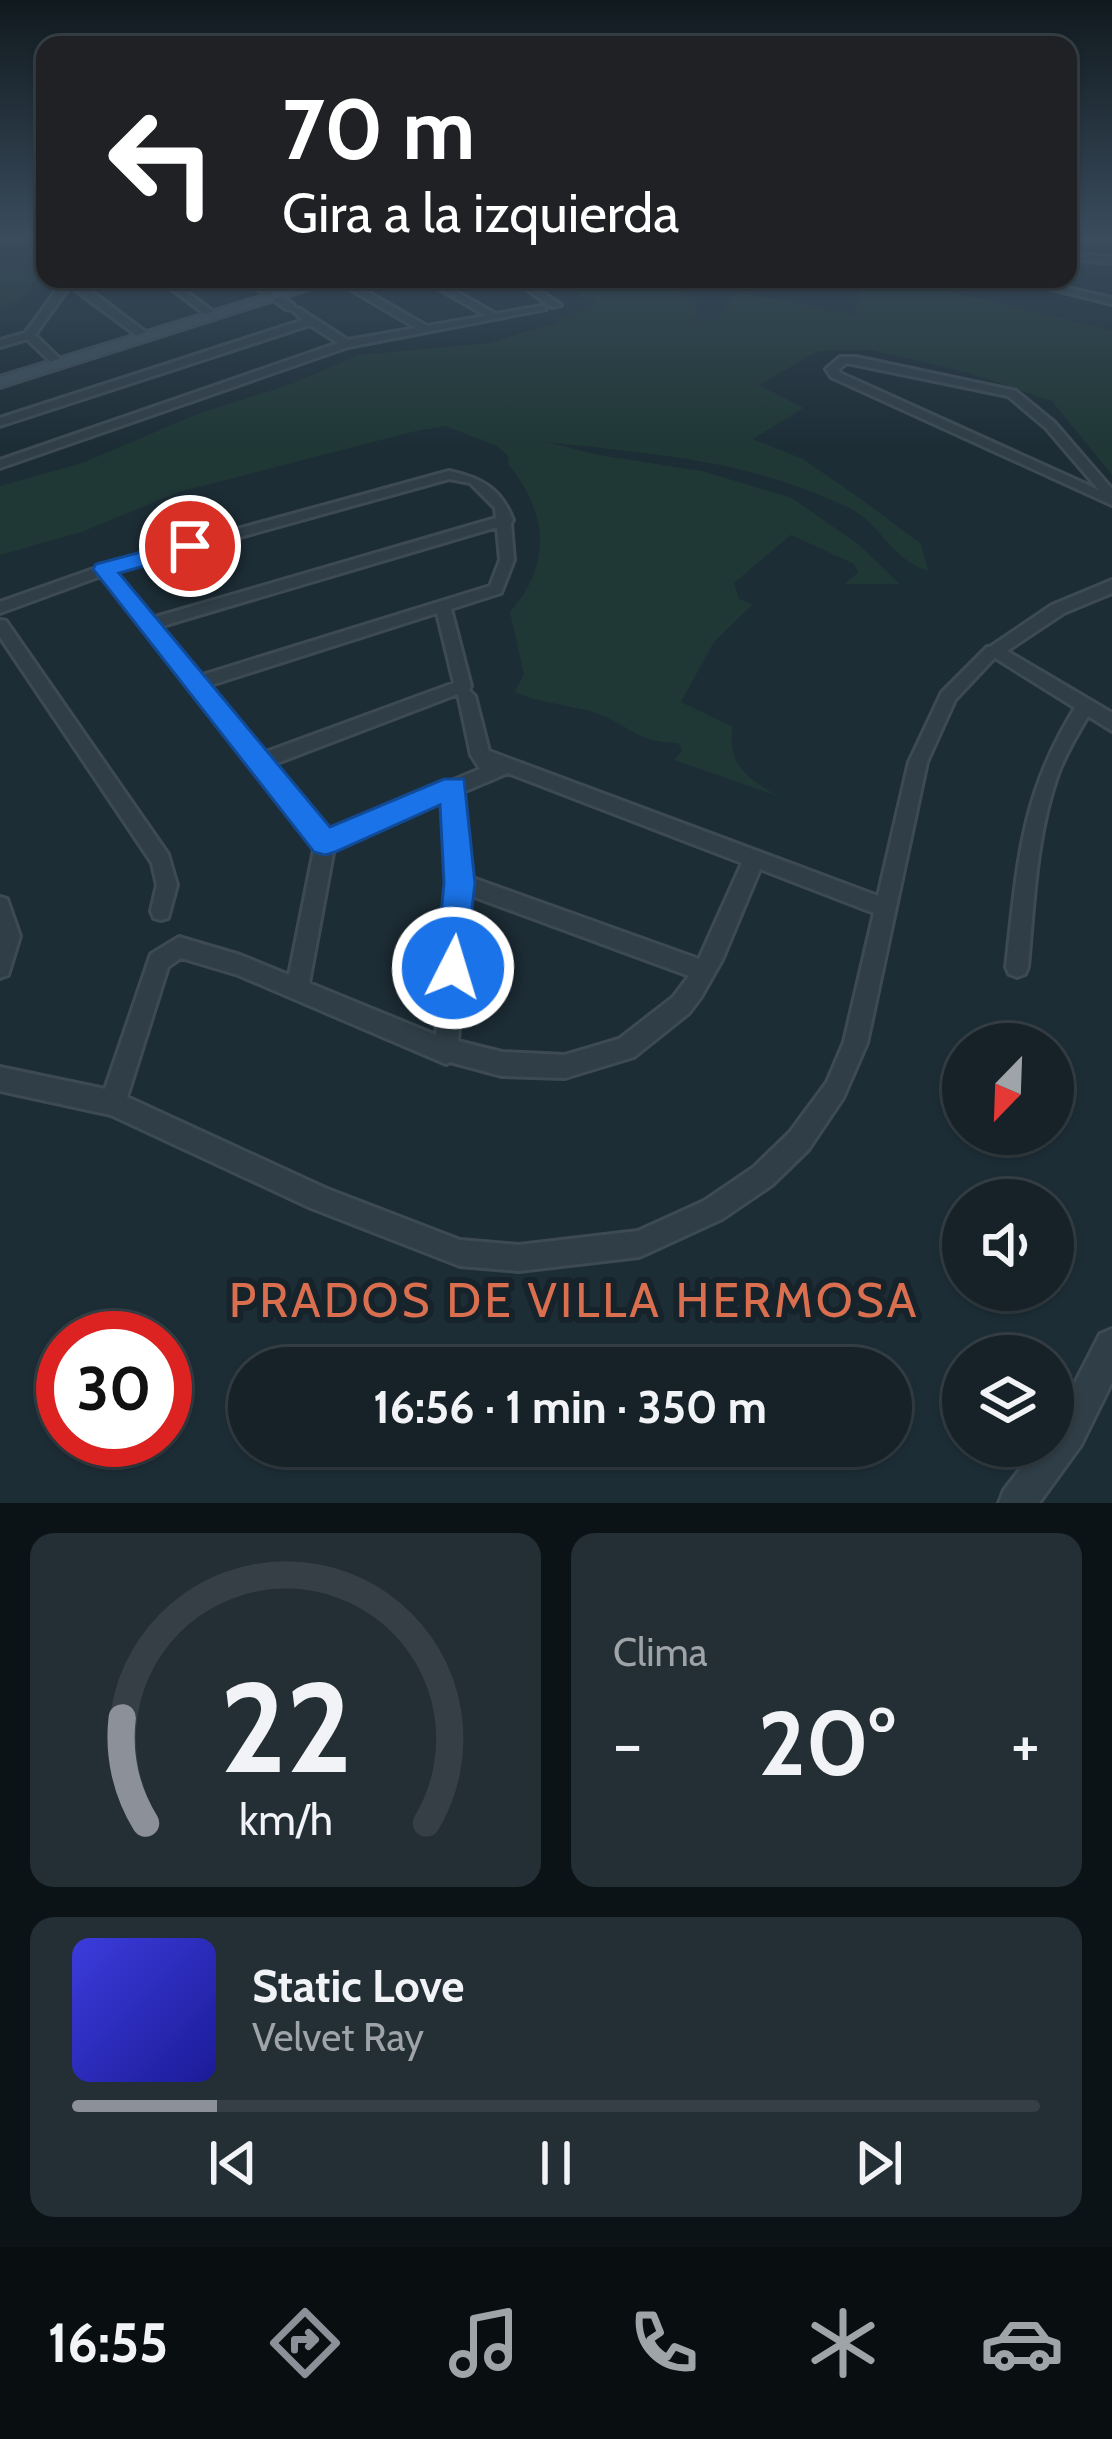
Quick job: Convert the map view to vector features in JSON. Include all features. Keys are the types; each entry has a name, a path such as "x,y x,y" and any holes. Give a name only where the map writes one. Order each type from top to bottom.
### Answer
{"main road":[{"path":"0,382 239,307"}],"street":[{"path":"0,344 29,335 50,307"},
{"path":"106,307 144,336"},
{"path":"202,307 213,315"},
{"path":"291,307 346,344"},
{"path":"386,307 423,328"},
{"path":"476,307 492,316"},
{"path":"0,443 7,462 346,344 541,309"},
{"path":"0,422 310,321"},
{"path":"29,335 59,364"},
{"path":"844,359 856,360 1012,393 1050,425 1112,499 835,375 832,369 844,359"},
{"path":"0,608 104,569 448,475 467,477 483,486 502,507 507,560 496,590 194,684"},
{"path":"146,626 506,520"},
{"path":"104,569 325,843 298,985"},
{"path":"0,1079 112,1102 339,1207 460,1253 520,1258 639,1244 713,1210 763,1176 799,1141 835,1090 855,1043 913,784 948,696 993,651 1058,609 1112,586"},
{"path":"259,762 461,688 465,682 443,608"},
{"path":"0,625 161,860 167,885 161,911"},
{"path":"993,651 1112,724"},
{"path":"466,696 483,764"},
{"path":"1017,967 1037,797 1062,738 1084,708"},
{"path":"325,843 454,787 483,764 508,765 885,908"},
{"path":"446,1052 460,883 454,787"},
{"path":"112,1102 157,965 167,951 183,947 298,985 446,1052 508,1068 557,1068 623,1051 655,1030 683,1002 704,970 754,857"},
{"path":"460,883 704,970"},
{"path":"0,906 9,935 0,968"},
{"path":"1017,1503 1069,1432 1112,1346"}],"green space":[{"path":"585,307 694,307 694,321 718,319 726,307 814,307 854,315 857,307 1015,307 1112,330 1112,475 1052,401 966,372 871,350 819,351 759,385 804,408 753,439 803,459 921,544 928,571 905,559 851,509 776,479 665,456 547,442 702,471 792,498 858,544 900,584 845,584 858,572 854,564 791,535 734,583 739,599 753,604 714,642 681,702 733,727 736,761 778,796 674,760 682,751 678,743 651,740 602,716 514,692 524,675 510,612 524,594 539,556 537,519 508,464 509,457 497,446 445,426 179,492 82,532 0,555 0,486 82,463 195,415 291,384 359,355 488,343 551,324"}],"district":[{"name":"PRADOS DE VILLA HERMOSA","path":"574,1300"}],"route":[{"path":"190,546 104,569 325,843 454,787 460,883 453,968"}]}
